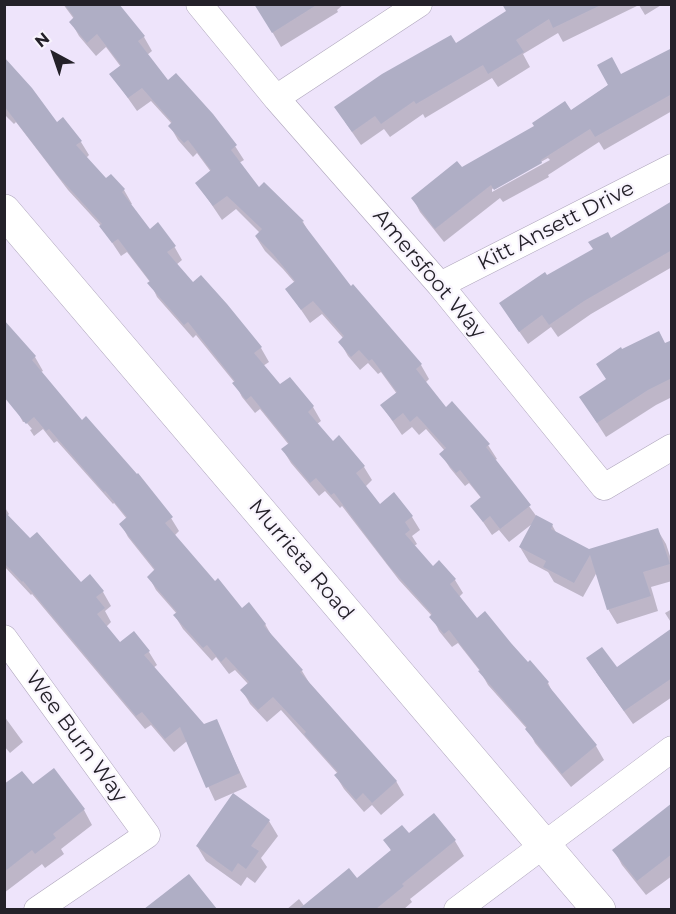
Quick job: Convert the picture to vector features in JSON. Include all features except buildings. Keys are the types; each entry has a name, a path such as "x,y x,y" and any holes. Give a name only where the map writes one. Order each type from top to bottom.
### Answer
{"main road":[{"name":"Murrieta Road","path":"4,211 599,909"}],"street":[{"name":"Amersfoot Way","path":"199,4 276,98 440,285 604,487 672,447"},
{"path":"276,98 419,4"},
{"name":"Kitt Ansett Drive","path":"440,285 672,167"},
{"name":"Wee Burn Way","path":"4,638 147,836 37,909"},
{"path":"457,909 672,749"}]}
